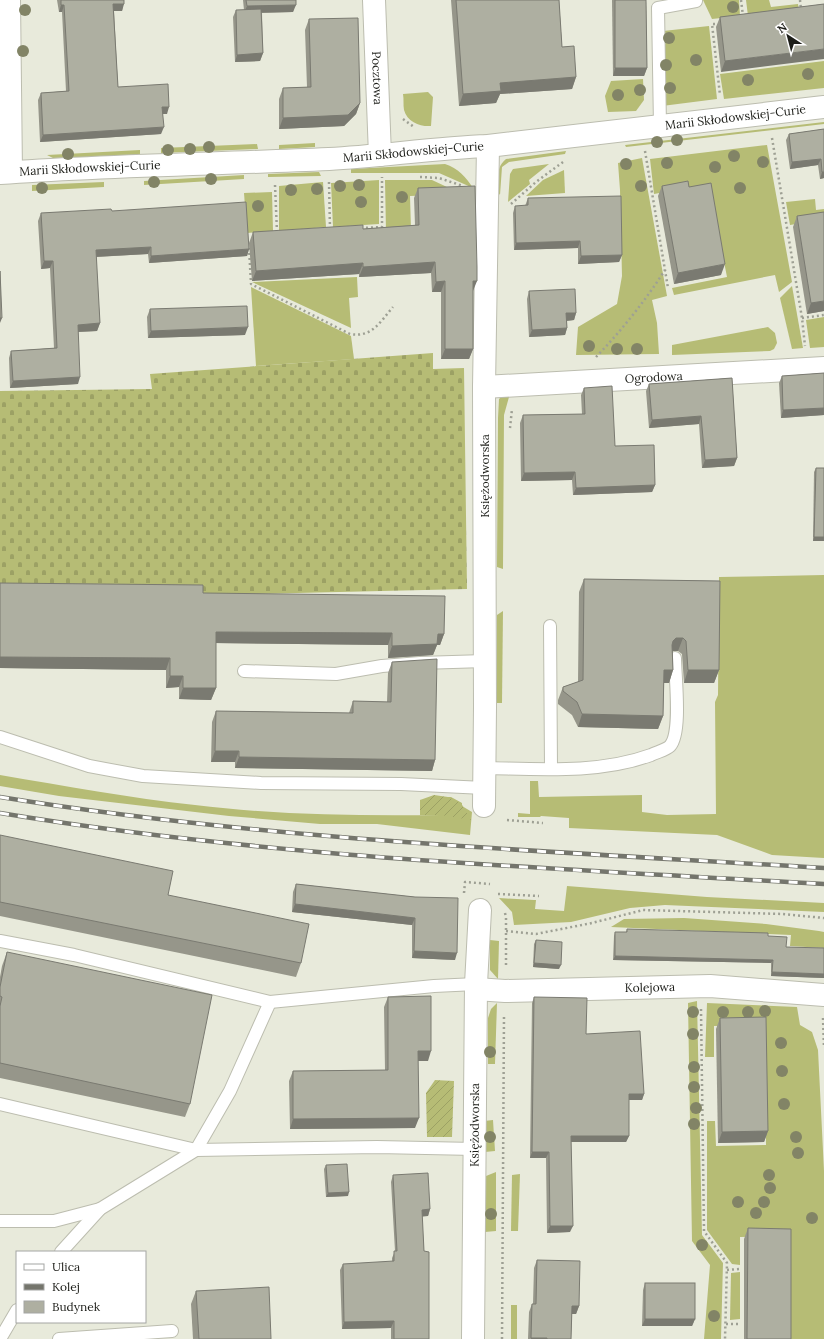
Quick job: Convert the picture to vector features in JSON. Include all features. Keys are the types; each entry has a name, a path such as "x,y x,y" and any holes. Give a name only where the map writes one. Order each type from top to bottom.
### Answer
{"street":[{"path":"6,172 9,0"},
{"name":"Pocztowa","path":"374,0 380,155"},
{"name":"Marii Skłodowskiej-Curie","path":"6,172 380,155 447,148 488,146 824,107"},
{"name":"Księżodworska","path":"488,146 484,387 485,661 488,795"},
{"name":"Ogrodowa","path":"484,387 824,368"},
{"name":"Księżodworska","path":"473,1339 476,986 484,912"},
{"name":"Kolejowa","path":"476,986 505,990 701,986 823,995"}],"lane":[{"path":"660,126 658,8 696,1"},
{"path":"550,626 551,768"},
{"path":"0,737 89,766 142,776 261,783 401,784 488,795 551,768 595,768 635,761 670,746 674,738 677,720 674,658"},
{"path":"244,670 336,674 382,666 485,661"},
{"path":"0,941 74,955 270,1002 434,986 476,986"},
{"path":"62,1251 100,1209 196,1150 230,1091 270,1002"},
{"path":"0,1104 196,1150 377,1147 475,1149"},
{"path":"0,1221 54,1221 100,1209"},
{"path":"0,1339 16,1312"},
{"path":"59,1339 172,1331"}],"path":[{"path":"741,0 744,21"},
{"path":"800,0 802,14"},
{"path":"720,96 712,24 725,23"},
{"path":"402,113 403,119 415,128"},
{"path":"771,134 802,318 806,352"},
{"path":"639,152 653,150"},
{"path":"645,151 668,288"},
{"path":"510,205 564,160 557,161"},
{"path":"360,228 382,227 382,175 389,175"},
{"path":"417,177 439,178 464,187"},
{"path":"329,179 330,231"},
{"path":"275,183 277,234"},
{"path":"248,243 251,284 350,334 359,335 373,331 393,307"},
{"path":"591,362 616,336 665,270"},
{"path":"802,318 824,315"},
{"path":"510,430 511,410 516,396 515,385"},
{"path":"488,795 507,820 543,823"},
{"path":"507,813 507,820"},
{"path":"484,912 539,896"},
{"path":"484,912 536,934 592,923 643,910 783,914 824,918"},
{"path":"701,986 704,1231 727,1263 725,1339"},
{"path":"502,1339 505,990"},
{"path":"823,995 824,1048"},
{"path":"727,1270 739,1269"},
{"path":"726,1324 739,1324"}],"green space":[{"path":"703,0 739,0 740,16 712,19"},
{"path":"746,0 769,0 771,7 798,4 799,10 748,16"},
{"path":"709,26 717,99 662,106 663,31"},
{"path":"824,61 824,88 724,99 720,74"},
{"path":"643,79 644,100 636,111 608,112 605,96 611,81"},
{"path":"428,92 433,97 431,126 423,126 411,121 408,118 404,108 403,94"},
{"path":"824,122 824,124 626,147 625,145"},
{"path":"315,143 315,147 279,149 279,145"},
{"path":"257,144 258,149 161,153 161,148"},
{"path":"767,145 792,282 779,292 775,275 674,295 672,288 727,277 710,191 687,188 654,194 650,159"},
{"path":"140,150 140,155 53,158 47,155"},
{"path":"566,151 565,154 509,162 502,167 500,195 498,192 499,170 500,166 506,159"},
{"path":"642,158 667,296 652,300 657,323 659,354 576,355 578,327 617,304 622,276 618,163"},
{"path":"445,164 461,173 473,188 439,173 351,173 351,169"},
{"path":"549,164 529,180 530,184 508,202 510,174 513,169"},
{"path":"564,170 565,193 526,196 543,180"},
{"path":"319,172 321,176 268,177 268,174"},
{"path":"244,175 244,179 144,185 144,181"},
{"path":"379,180 379,224 333,227 331,183"},
{"path":"385,180 432,180 462,194 410,196 411,230 386,232"},
{"path":"104,182 104,187 32,191 32,185"},
{"path":"323,182 326,227 279,231 279,186"},
{"path":"272,192 273,231 247,233 244,193"},
{"path":"815,199 816,210 824,209 824,225 821,220 790,225 786,202"},
{"path":"357,277 358,297 349,298 351,328 252,282"},
{"path":"792,286 803,348 792,349 780,298"},
{"path":"251,287 351,336 354,359 256,366"},
{"path":"824,317 824,347 810,348 806,320"},
{"path":"768,327 775,333 777,343 774,349 770,351 672,355 672,345"},
{"path":"433,353 433,369 464,368 467,589 217,595 0,592 0,391 152,389 150,374"},
{"path":"504,394 509,394 509,397 504,415 503,569 497,567 498,418 499,399"},
{"path":"824,575 824,858 772,855 717,835 569,828 569,818 541,816 518,817 518,813 530,814 530,781 538,781 539,797 642,795 642,812 667,815 716,814 715,702 718,695 719,577"},
{"path":"503,611 502,703 497,703 497,615"},
{"path":"0,775 146,799 287,813 348,815 441,815 434,797 451,797 462,803 462,806 472,812 470,835 377,824 320,824 229,816 59,796 0,786"},
{"path":"434,795 448,797 461,803 471,820 441,815 420,815 420,800"},
{"path":"567,886 707,897 824,903 824,912 665,905 630,908 571,922 514,925 512,912 499,898 536,900 535,909 564,911"},
{"path":"684,918 766,924 824,932 824,948 790,946 791,935 611,927 624,919"},
{"path":"490,940 499,941 498,979 490,970"},
{"path":"697,1001 702,1235 723,1263 721,1339 704,1339 710,1265 692,1241 688,1003"},
{"path":"497,1003 495,1064 488,1064 488,1018 491,1009"},
{"path":"707,1003 797,1007 800,1025 812,1032 818,1050 824,1171 824,1339 790,1339 790,1236 740,1237 740,1265 732,1264 707,1230 707,1121 715,1121 716,1146 766,1145 764,1025 714,1026 714,1057 705,1057"},
{"path":"435,1080 454,1081 452,1137 427,1137 426,1093"},
{"path":"493,1120 495,1151 485,1152 484,1121"},
{"path":"496,1172 496,1231 485,1232 486,1176"},
{"path":"520,1174 518,1231 511,1231 512,1175"},
{"path":"740,1272 740,1319 730,1320 731,1273"},
{"path":"511,1305 517,1305 517,1339 511,1339"}],"building":[{"path":"61,0 124,0 124,4 113,4 118,87 168,84 169,107 162,107 164,127 43,135 41,93 69,91 64,5 61,5"},
{"path":"246,0 296,0 296,5 247,6"},
{"path":"456,0 559,0 562,47 574,46 576,77 500,83 501,91 463,94"},
{"path":"615,0 646,0 647,68 615,68"},
{"path":"824,4 824,49 725,61 720,17"},
{"path":"261,9 263,53 237,55 236,10"},
{"path":"358,18 360,103 348,115 283,118 283,88 311,87 309,19"},
{"path":"824,129 824,172 822,172 821,159 792,162 789,134"},
{"path":"688,181 689,187 711,183 725,264 678,273 662,186"},
{"path":"475,186 477,281 473,281 473,349 445,349 445,281 436,282 435,262 363,267 363,263 256,271 253,232 363,225 363,229 419,225 418,188"},
{"path":"621,196 622,255 581,256 580,241 516,243 515,206 528,205 528,198"},
{"path":"246,202 249,249 151,256 151,247 96,250 100,323 78,325 80,377 13,381 11,351 57,348 53,261 44,261 41,213 111,209 112,211"},
{"path":"824,212 824,301 811,303 797,216"},
{"path":"0,271 2,318 0,318"},
{"path":"575,289 576,313 566,313 567,328 532,330 529,291"},
{"path":"247,306 248,327 151,331 150,309"},
{"path":"824,373 824,408 783,410 782,376"},
{"path":"732,378 737,458 705,460 701,416 652,420 649,384"},
{"path":"612,386 615,446 654,445 655,485 576,488 575,472 524,473 523,415 585,414 584,388"},
{"path":"816,468 824,468 824,537 814,537"},
{"path":"584,579 720,581 719,670 688,670 686,641 683,638 676,638 672,645 673,670 664,670 663,716 582,714 577,702 563,691 563,687 583,680"},
{"path":"0,583 203,585 203,593 445,596 444,634 438,634 437,644 392,646 392,633 216,632 216,688 183,688 183,676 170,676 170,658 0,657"},
{"path":"437,659 435,760 239,757 239,751 215,751 216,711 353,713 353,701 391,702 392,662"},
{"path":"0,835 173,871 168,895 309,924 301,963 0,902"},
{"path":"296,884 415,897 458,898 457,953 414,951 415,918 295,904"},
{"path":"627,929 768,933 768,936 787,937 786,947 824,948 824,974 772,972 773,960 615,956 615,932 627,932"},
{"path":"536,940 562,942 561,965 534,963"},
{"path":"7,952 212,995 190,1104 0,1063 0,1006 2,997 0,996 0,987"},
{"path":"431,996 431,1051 418,1051 419,1118 293,1119 293,1071 388,1070 388,997"},
{"path":"534,997 587,998 586,1034 640,1031 644,1094 629,1094 629,1136 571,1136 573,1226 550,1226 549,1152 532,1152"},
{"path":"766,1017 768,1131 722,1132 720,1018"},
{"path":"347,1164 349,1192 328,1193 326,1165"},
{"path":"428,1173 430,1209 422,1210 424,1251 429,1252 429,1339 394,1339 394,1321 344,1322 343,1264 394,1261 394,1251 397,1251 393,1175"},
{"path":"748,1228 791,1229 791,1339 747,1339"},
{"path":"537,1260 580,1261 579,1306 572,1306 571,1339 531,1338 532,1304 536,1304"},
{"path":"645,1283 695,1283 695,1319 645,1319"},
{"path":"269,1287 271,1339 199,1339 196,1291"}],"railway":[{"path":"0,797 102,812 205,824 411,843 824,868"},
{"path":"0,813 205,841 308,851 514,866 824,884"}]}
